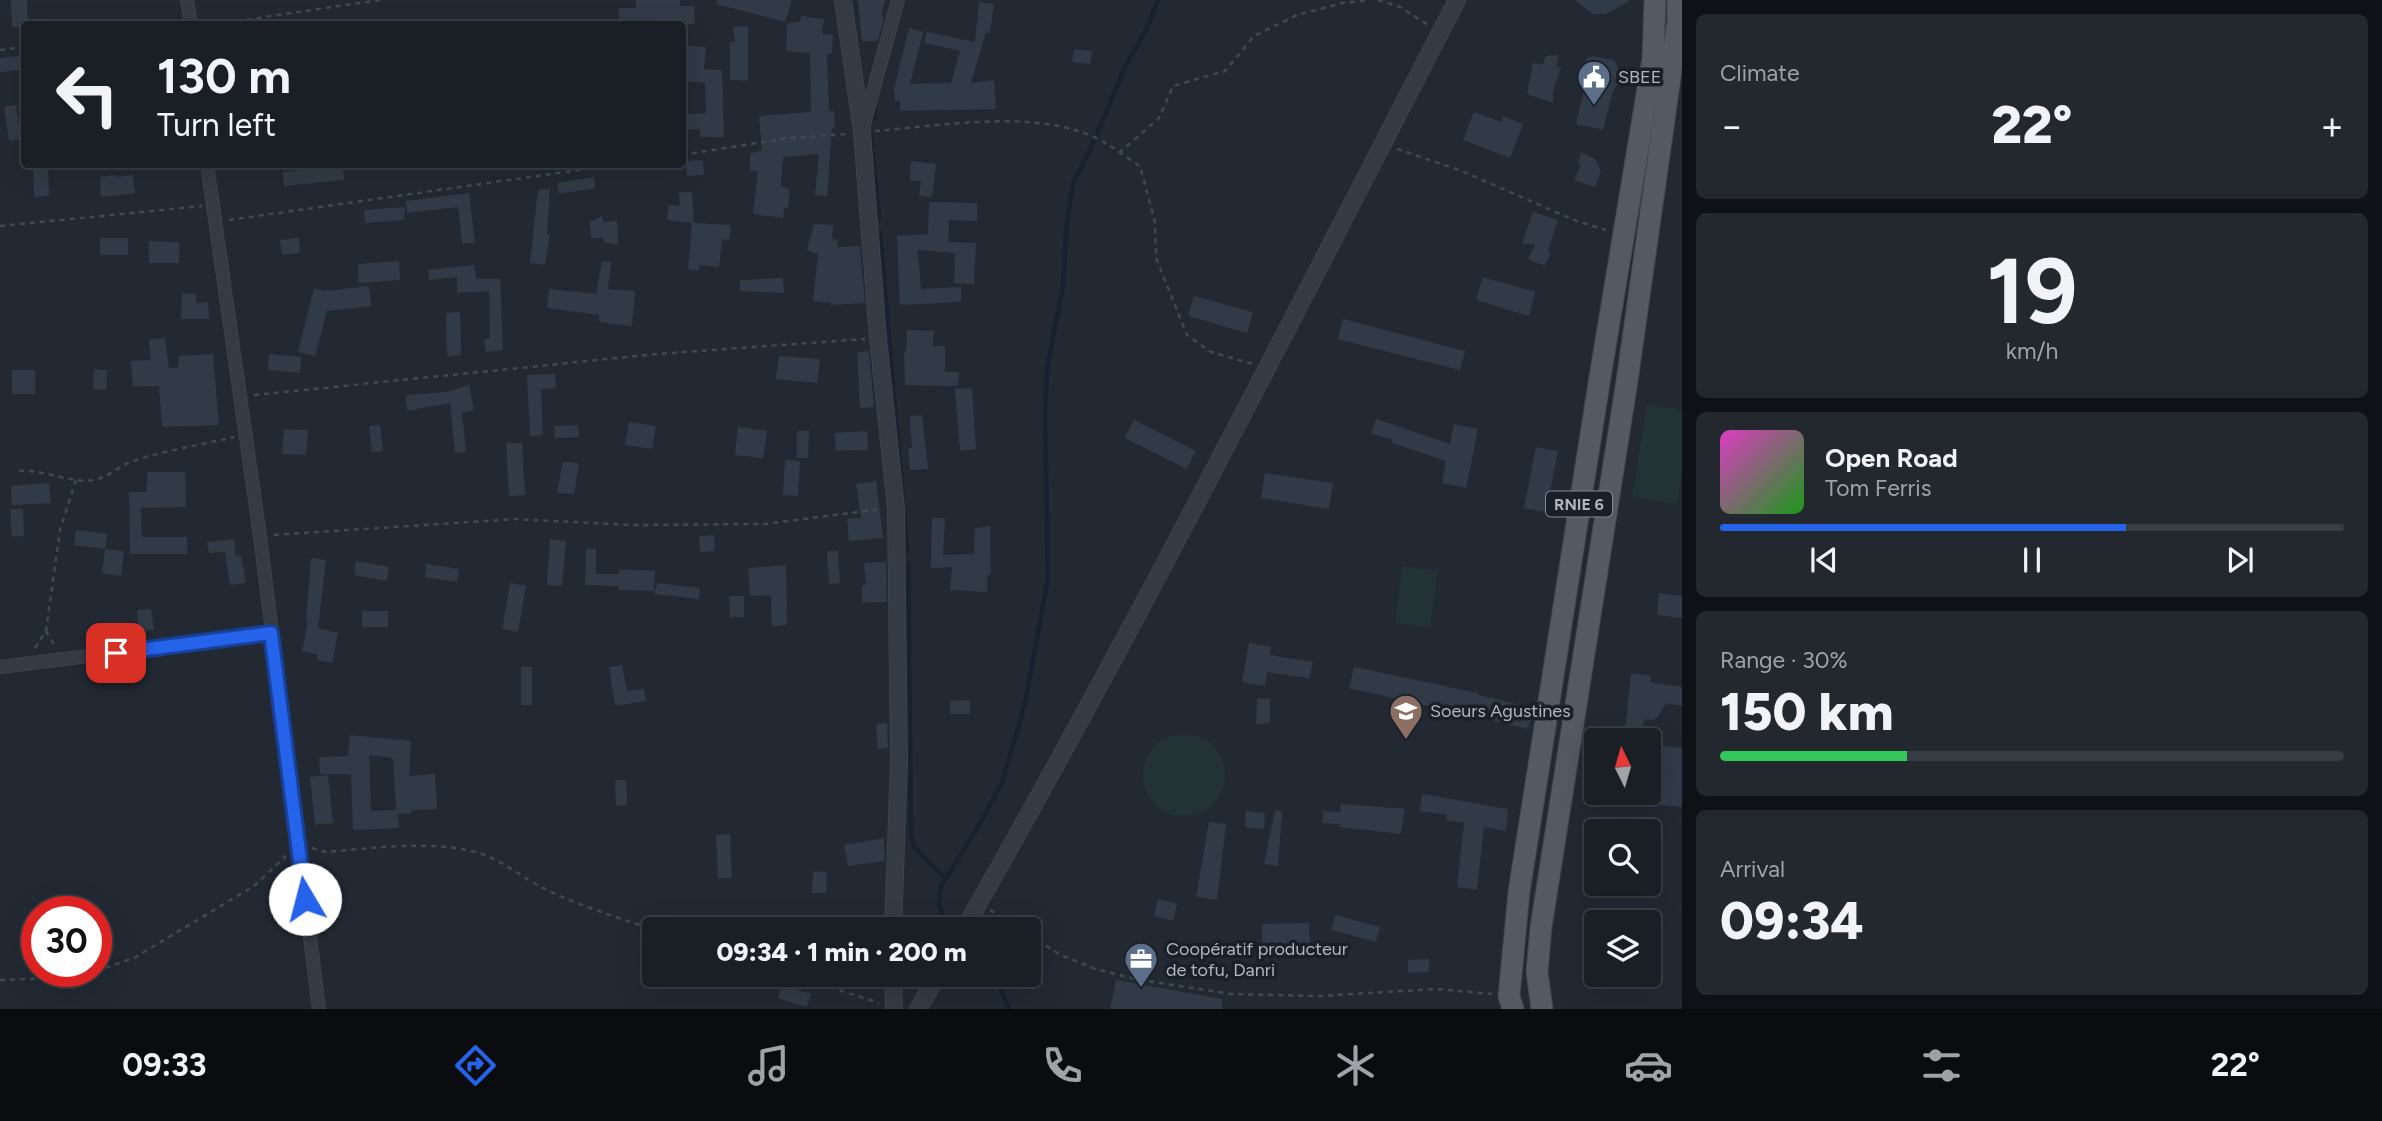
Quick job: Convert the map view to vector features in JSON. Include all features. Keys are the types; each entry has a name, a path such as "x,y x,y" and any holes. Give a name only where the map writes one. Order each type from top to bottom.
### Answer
{"main road":[{"name":"RNIE 6","path":"1511,1002 1519,892 1567,580 1654,58 1655,0"},
{"name":"RNIE 6","path":"1542,1009 1537,972 1541,927 1627,381 1678,21 1678,0"}],"street":[{"path":"187,0 190,21"},
{"path":"843,0 862,132 878,338 896,508 899,761 893,917"},
{"path":"862,132 898,0"},
{"path":"970,917 1103,678 1457,0"},
{"path":"208,168 260,536 319,1009"},
{"path":"0,667 271,633"},
{"path":"893,987 893,1009"},
{"path":"918,1009 930,987"}],"path":[{"path":"237,21 380,0"},
{"path":"1119,153 1158,118 1173,86 1225,71 1254,36 1297,15 1343,3 1370,0"},
{"path":"1378,0 1400,7 1440,34"},
{"path":"0,50 21,47"},
{"path":"686,154 788,138 980,122 1027,122 1069,129 1095,138 1140,166 1155,222 1156,258 1187,335 1211,352 1266,368"},
{"path":"1384,144 1462,171 1574,220 1624,235"},
{"path":"215,222 593,168"},
{"path":"0,226 212,204"},
{"path":"239,397 657,354 878,338"},
{"path":"19,471 44,471 76,480 93,480 129,462 149,456 244,435"},
{"path":"22,665 46,631 61,530 76,480"},
{"path":"260,536 515,519 635,525 764,524 896,508"},
{"path":"112,966 134,958 254,886 298,845 326,852 429,845 461,849 485,855 531,882 584,907 642,926"},
{"path":"978,903 1000,917"},
{"path":"1041,943 1059,954 1095,969 1135,979 1231,994 1319,996 1436,989 1511,1002"},
{"path":"0,979 21,978"},
{"path":"828,987 893,1009"}],"shaded area":[{"path":"1647,404 1682,410 1682,475 1677,504 1632,497"},
{"path":"1402,566 1438,571 1430,628 1395,624"},
{"path":"1184,734 1200,737 1213,746 1222,759 1225,775 1222,791 1213,804 1200,813 1184,816 1168,813 1155,804 1146,791 1143,775 1146,759 1155,746 1168,737"}],"building":[{"path":"11,0 27,0 28,21 21,21 21,27 12,27"},
{"path":"636,0 680,0 680,6 694,6 695,24 686,24 686,21 619,21 619,8 636,8"},
{"path":"717,0 792,0 785,22 716,4"},
{"path":"858,0 885,0 878,41 862,41"},
{"path":"1575,0 1631,0 1606,14 1593,14"},
{"path":"979,2 994,4 990,33 986,32 971,83 994,80 996,109 900,111 900,101 895,101 894,89 909,28 923,32 910,84 951,83 960,51 924,43 927,32 975,42"},
{"path":"801,16 824,19 822,34 833,35 832,54 827,54 829,111 834,111 835,128 832,128 827,196 815,195 819,154 783,157 781,186 790,190 788,209 784,208 783,218 753,214 758,171 750,171 750,153 762,150 759,116 811,112 810,53 786,51 787,23 800,22"},
{"path":"748,26 748,81 730,80 730,42 735,41 733,27"},
{"path":"688,46 706,47 704,69 722,70 724,137 700,137 700,129 686,129 686,114 706,113 705,83 686,81"},
{"path":"1074,49 1092,51 1090,64 1072,62"},
{"path":"1558,55 1557,67 1561,67 1553,91 1553,103 1527,94 1533,63 1542,65 1546,56"},
{"path":"19,56 21,70 0,72 0,58"},
{"name":"SBEE","path":"1592,56 1614,60 1620,72 1620,81 1613,91 1603,130 1576,124 1586,82 1582,82 1586,71 1582,67 1587,58"},
{"path":"16,105 21,139 9,141 4,106"},
{"path":"1474,112 1501,122 1503,116 1523,124 1510,158 1463,140"},
{"path":"1581,152 1595,159 1601,171 1595,187 1574,180 1581,165 1578,162"},
{"path":"703,160 704,175 687,176 686,161"},
{"path":"911,161 936,164 932,197 919,196 921,181 910,181"},
{"path":"33,168 48,168 49,196 34,197"},
{"path":"343,168 344,180 284,186 283,172"},
{"path":"133,175 135,193 101,197 100,177"},
{"path":"594,177 595,188 559,194 557,183"},
{"path":"550,189 547,234 550,235 545,265 530,263 538,190"},
{"path":"679,192 692,192 694,223 731,225 729,240 722,239 719,267 699,265 698,271 688,269 692,223 667,220 669,205 680,206"},
{"path":"469,193 475,243 462,243 458,207 407,213 406,201"},
{"path":"929,202 977,203 977,221 949,220 948,242 976,243 974,284 954,283 955,253 918,250 921,289 961,287 961,302 900,305 897,236 928,234"},
{"path":"405,207 404,220 365,223 364,210"},
{"path":"1533,212 1558,220 1545,266 1528,259 1535,245 1522,243"},
{"path":"602,216 603,222 617,221 618,245 604,242 603,238 591,238 590,222"},
{"path":"814,224 833,225 832,239 838,240 837,247 860,246 865,303 831,305 813,301 818,254 807,250"},
{"path":"100,238 128,238 128,255 100,255"},
{"path":"299,238 300,253 282,255 280,240"},
{"path":"149,241 179,242 179,263 149,263"},
{"path":"399,261 400,280 359,283 358,264"},
{"path":"602,261 611,262 608,289 635,291 632,326 599,322 599,315 547,308 549,289 596,294"},
{"path":"474,265 476,279 500,279 503,350 486,352 484,339 490,338 489,291 457,293 457,277 429,280 428,270"},
{"path":"1483,277 1535,292 1529,316 1476,300"},
{"path":"783,278 784,293 740,291 740,280"},
{"path":"369,286 371,306 327,311 315,356 298,352 314,288 325,291"},
{"path":"182,293 196,294 196,303 208,302 209,319 181,319"},
{"path":"1194,296 1253,312 1247,333 1188,316"},
{"path":"460,312 461,355 447,356 446,313"},
{"path":"1343,319 1465,351 1460,370 1338,339"},
{"path":"907,330 934,331 933,346 945,346 945,372 959,372 958,386 905,385 904,352"},
{"path":"165,338 169,368 178,368 179,356 213,354 219,425 162,427 159,386 133,387 131,361 151,360 149,340"},
{"path":"869,351 874,407 860,408 857,352"},
{"path":"269,354 301,357 300,373 268,370"},
{"path":"779,356 820,359 817,383 776,379"},
{"path":"94,369 107,370 106,390 93,389"},
{"path":"12,370 35,370 35,394 12,394"},
{"path":"555,374 556,388 541,389 543,435 530,436 527,375"},
{"path":"469,385 474,410 462,413 466,452 455,453 450,403 407,411 406,395 447,392"},
{"path":"972,388 976,449 960,451 955,389"},
{"path":"922,415 928,469 910,470 910,416"},
{"path":"1376,419 1450,444 1454,424 1478,429 1466,488 1442,483 1446,461 1371,433"},
{"path":"1134,420 1196,451 1187,469 1125,438"},
{"path":"629,422 656,426 652,449 625,445"},
{"path":"380,425 383,451 372,452 369,426"},
{"path":"578,425 579,437 555,438 554,426"},
{"path":"738,427 767,431 763,458 735,455"},
{"path":"284,429 308,430 306,455 282,454"},
{"path":"797,431 809,431 808,458 797,458"},
{"path":"867,431 868,450 836,451 835,433"},
{"path":"506,443 522,443 525,495 509,496"},
{"path":"1536,447 1558,451 1546,512 1524,508"},
{"path":"785,460 800,461 798,496 783,495"},
{"path":"563,462 579,463 574,494 557,493"},
{"path":"148,472 185,472 186,507 141,508 142,537 187,537 187,554 130,554 129,492 146,492"},
{"path":"1265,473 1333,483 1329,509 1261,498"},
{"path":"876,481 883,538 849,541 847,519 861,518 856,484"},
{"path":"49,483 51,503 12,505 11,486"},
{"path":"10,509 23,509 24,536 12,537"},
{"path":"932,518 945,518 943,555 974,554 975,528 990,526 991,575 987,575 987,592 950,590 952,567 931,568"},
{"path":"76,530 107,534 105,549 74,545"},
{"path":"714,535 715,551 700,552 699,536"},
{"path":"234,539 236,556 241,555 246,583 230,585 225,552 209,553 207,542"},
{"path":"550,539 566,541 562,586 547,585"},
{"path":"105,549 124,551 121,576 102,573"},
{"path":"586,549 596,549 596,574 618,574 619,569 655,571 654,591 618,590 618,586 585,585"},
{"path":"827,551 838,551 840,583 829,584"},
{"path":"311,558 326,560 318,628 338,633 332,663 317,660 318,655 302,651 308,622"},
{"path":"356,561 389,567 387,581 354,575"},
{"path":"886,562 887,602 862,603 862,586 866,585 864,563"},
{"path":"426,564 459,569 457,582 425,577"},
{"path":"786,565 787,625 772,626 771,595 750,596 748,568"},
{"path":"510,583 526,586 518,632 502,629"},
{"path":"657,583 700,588 699,599 654,594"},
{"path":"1659,593 1682,596 1682,618 1657,615"},
{"path":"729,596 744,596 744,617 730,617"},
{"path":"151,609 154,630 139,631 137,610"},
{"path":"362,611 388,611 388,627 362,627"},
{"path":"1249,643 1271,647 1270,655 1313,662 1309,678 1267,672 1265,686 1242,682"},
{"path":"622,665 627,691 644,689 646,701 615,706 609,667"},
{"path":"521,667 532,667 532,705 521,705"},
{"path":"1354,667 1478,693 1534,708 1528,729 1349,688"},
{"path":"1631,673 1651,676 1650,682 1682,687 1682,706 1666,703 1658,717 1653,720 1644,719 1643,728 1625,728"},
{"path":"1257,698 1270,699 1270,723 1256,724"},
{"path":"970,700 970,714 950,714 950,701"},
{"path":"887,723 888,748 878,749 876,724"},
{"path":"350,735 411,741 409,776 435,774 437,809 411,810 411,813 398,814 399,828 353,830 351,774 320,774 319,757 348,756","holes":["369,755 393,758 396,810 371,811"]},
{"path":"1661,746 1682,748 1682,807 1661,805"},
{"path":"328,775 333,823 315,825 310,777"},
{"path":"615,780 626,780 627,805 616,806"},
{"path":"1422,794 1508,809 1506,831 1484,827 1477,890 1457,887 1464,823 1446,820 1447,815 1420,811"},
{"path":"1341,804 1405,809 1401,834 1322,823 1323,811 1340,812"},
{"path":"1275,810 1282,811 1278,866 1264,864"},
{"path":"1246,811 1265,813 1264,829 1245,827"},
{"path":"1209,822 1226,824 1217,900 1196,897"},
{"path":"730,834 732,878 718,878 716,835"},
{"path":"884,838 885,861 848,866 844,845"},
{"path":"813,871 827,872 826,893 812,893"},
{"path":"1158,899 1177,904 1173,921 1154,916"},
{"path":"1335,915 1380,927 1376,942 1331,930"},
{"path":"1309,923 1310,944 1262,946 1262,924"},
{"path":"1429,959 1429,972 1408,973 1408,960"},
{"name":"Coopératif producteur de tofu, Danri","path":"1116,980 1222,999 1222,1009 1110,1009"},
{"path":"781,987 811,994 807,1007 778,998"}],"waterway":[{"path":"944,917 939,905 941,886 1002,783 1025,704 1048,578 1045,414 1047,369 1063,286 1067,222 1073,183 1158,0"},
{"path":"874,118 875,105"},
{"path":"871,137 879,218"},
{"path":"880,233 907,551"},
{"path":"908,564 911,834 914,847 945,878"},
{"path":"999,987 1009,1009"}],"place":[{"name":"SBEE","path":"1594,107"},
{"name":"Soeurs Agustines","path":"1406,741"},
{"name":"Coopératif producteur de tofu, Danri","path":"1141,989"}],"route":[{"path":"116,653 271,633 305,899"}]}
